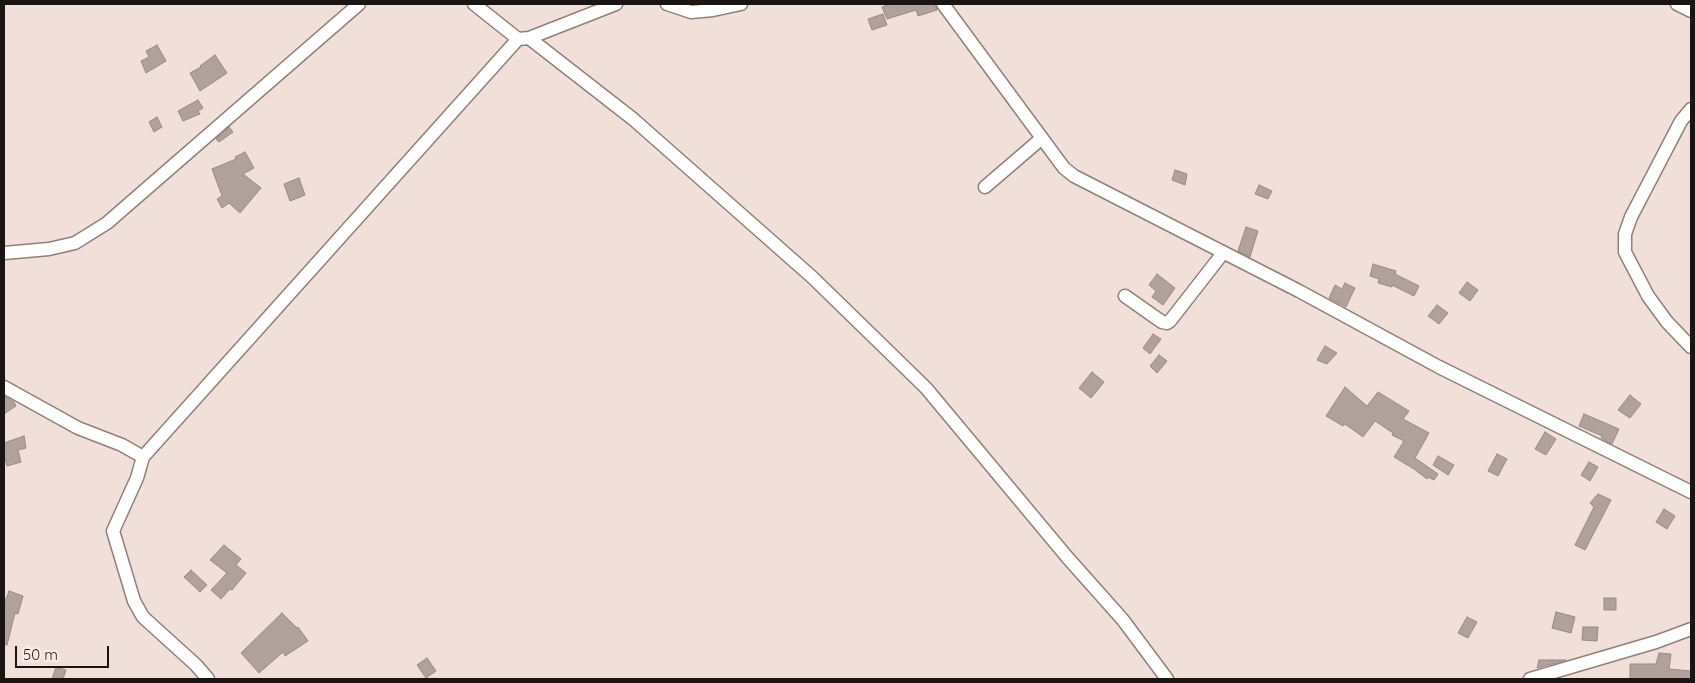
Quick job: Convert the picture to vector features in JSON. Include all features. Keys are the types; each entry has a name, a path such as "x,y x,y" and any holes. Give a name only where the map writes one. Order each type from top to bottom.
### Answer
{"street":[{"path":"4,253 49,249 75,242 106,223 359,4"},
{"path":"474,4 633,119 812,277 926,388 1067,557 1123,620 1167,679"},
{"path":"208,679 196,665 143,617 134,601 113,531 137,478 144,457 524,39 616,4"},
{"path":"667,4 691,12 713,10 741,4"},
{"path":"943,4 1064,168 1074,176 1299,291 1439,367 1691,492"},
{"path":"1677,4 1691,11"},
{"path":"1691,109 1680,121 1631,216 1624,234 1625,252 1648,296 1667,322 1691,347"},
{"path":"985,188 1042,138"},
{"path":"1125,296 1162,322 1167,323 1223,252"},
{"path":"4,387 78,428 122,445 144,457"},
{"path":"1530,679 1691,630"}],"building":[{"path":"890,4 935,4 937,10 918,16 916,10 887,19 882,7"},
{"path":"883,14 887,25 872,30 868,19"},
{"path":"157,45 166,61 146,73 141,61 149,57 146,51"},
{"path":"215,55 227,73 200,91 190,73 201,67"},
{"path":"198,100 203,108 198,111 200,114 183,121 178,111"},
{"path":"157,117 162,127 154,132 149,122"},
{"path":"229,127 233,132 219,142 216,139"},
{"path":"245,152 254,168 243,174 261,188 240,213 229,203 222,208 217,199 222,196 212,169 236,159 235,157"},
{"path":"1175,170 1187,174 1185,185 1172,180"},
{"path":"299,178 305,195 290,201 284,184"},
{"path":"1259,185 1272,191 1268,199 1255,194"},
{"path":"1246,227 1258,231 1250,257 1238,251"},
{"path":"1373,264 1396,271 1395,274 1419,286 1414,296 1392,285 1392,287 1378,283 1379,279 1370,276"},
{"path":"1157,274 1175,288 1163,305 1152,297 1156,291 1149,285"},
{"path":"1467,282 1478,290 1470,301 1459,293"},
{"path":"1345,283 1355,288 1346,307 1329,298 1335,285 1342,289"},
{"path":"1437,305 1448,313 1439,324 1428,316"},
{"path":"1153,334 1161,339 1150,354 1143,348"},
{"path":"1325,346 1337,353 1327,364 1317,360"},
{"path":"1159,355 1167,361 1157,373 1150,366"},
{"path":"1092,372 1104,382 1091,398 1079,388"},
{"path":"1345,387 1367,406 1378,392 1409,411 1403,419 1429,433 1415,458 1438,474 1434,480 1428,477 1427,479 1394,457 1404,441 1392,435 1393,433 1375,421 1363,437 1345,424 1343,426 1326,416"},
{"path":"1630,395 1641,404 1630,418 1618,410"},
{"path":"4,396 14,402 16,406 4,414"},
{"path":"1584,414 1619,429 1612,444 1601,438 1602,436 1579,426"},
{"path":"1545,432 1556,439 1546,455 1535,449"},
{"path":"24,436 26,448 18,450 21,462 7,466 4,455 4,443"},
{"path":"1497,454 1507,459 1498,476 1488,471"},
{"path":"1438,456 1454,465 1448,475 1433,465"},
{"path":"1589,462 1598,467 1590,481 1581,475"},
{"path":"1598,494 1611,500 1585,550 1575,545 1594,507 1590,503"},
{"path":"1664,509 1675,516 1667,529 1656,522"},
{"path":"224,545 241,559 236,565 246,573 232,590 230,589 221,599 211,590 227,573 210,560"},
{"path":"191,570 207,585 200,592 184,577"},
{"path":"9,591 23,596 18,614 15,613 7,645 4,644 4,604"},
{"path":"1604,598 1616,598 1616,610 1604,610"},
{"path":"1556,612 1575,617 1571,633 1552,628"},
{"path":"282,613 298,627 308,641 285,656 283,652 259,673 241,653"},
{"path":"1467,617 1477,622 1468,638 1458,633"},
{"path":"1583,627 1598,627 1597,641 1582,640"},
{"path":"1659,653 1671,654 1669,669 1691,671 1691,679 1630,679 1630,664 1656,664"},
{"path":"427,658 436,671 426,678 417,665"},
{"path":"1539,660 1566,660 1537,668"},
{"path":"56,667 66,670 63,679 52,679"}]}
